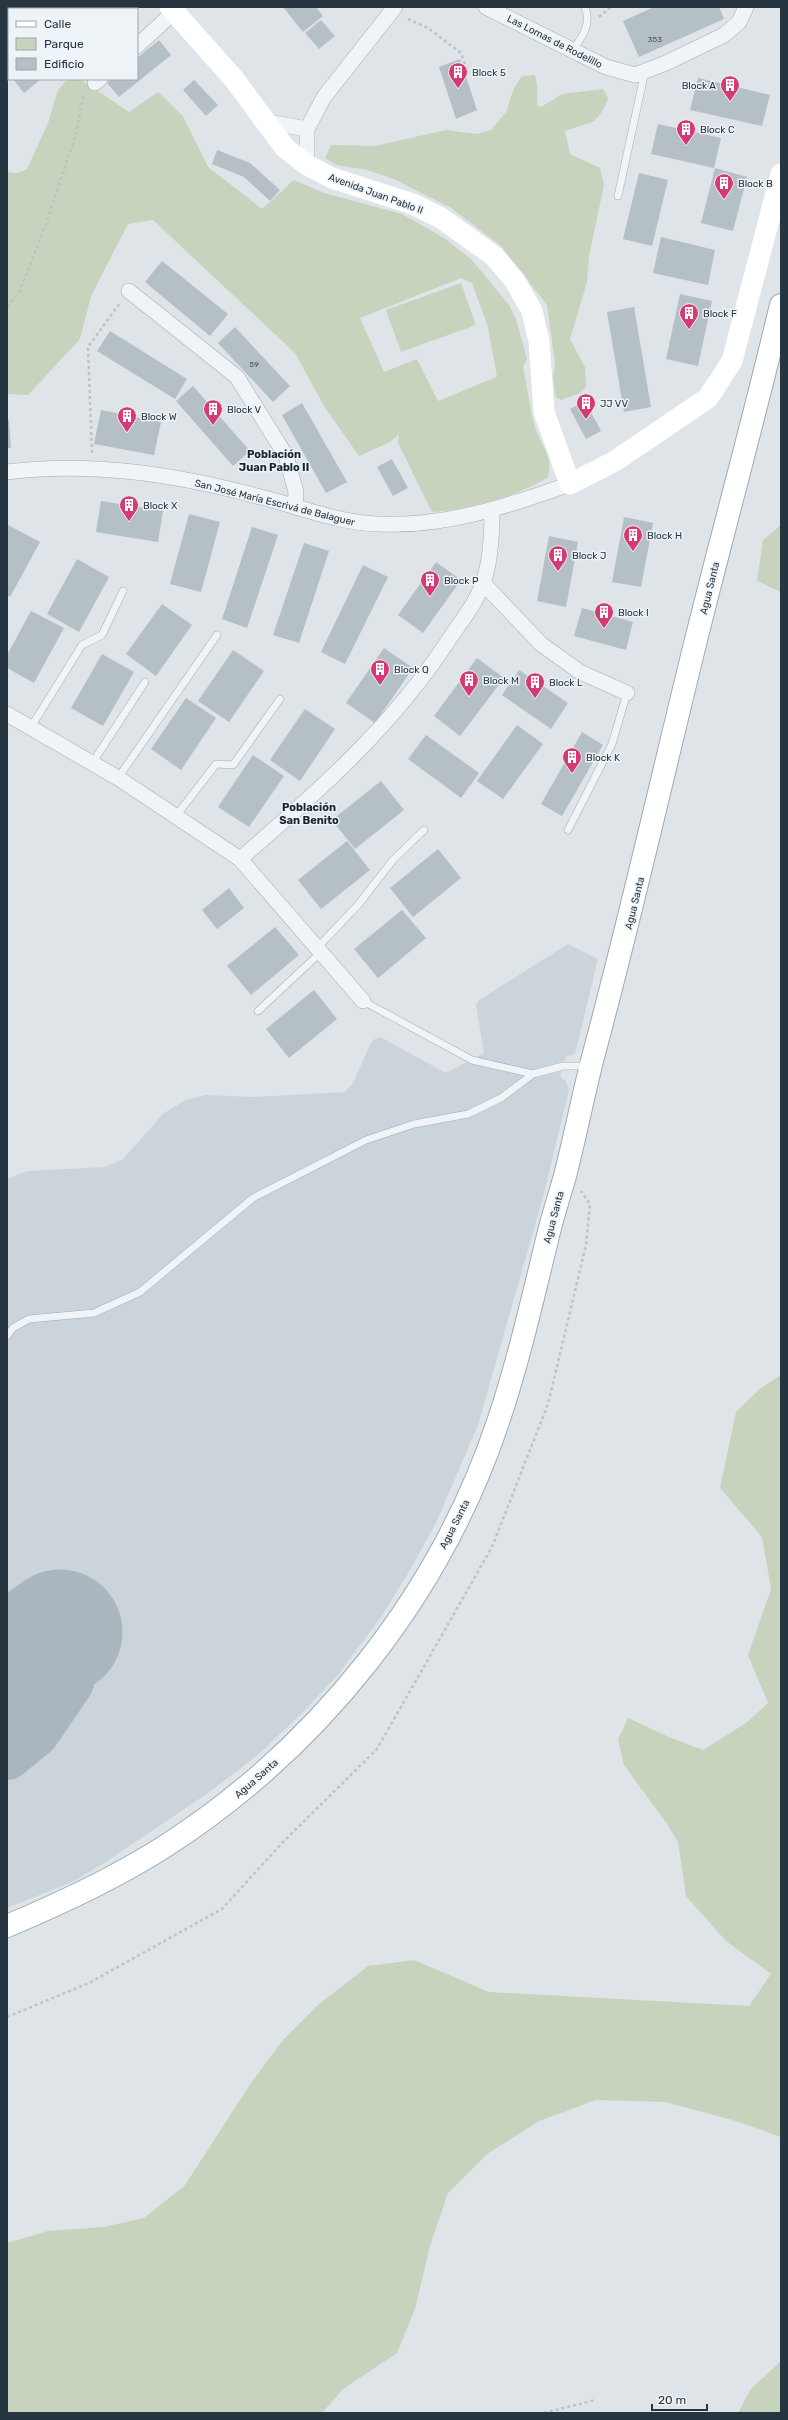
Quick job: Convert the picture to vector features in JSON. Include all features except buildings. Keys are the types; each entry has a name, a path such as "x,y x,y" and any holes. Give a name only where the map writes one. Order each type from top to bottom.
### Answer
{"main road":[{"name":"Agua Santa","path":"7,1926 85,1892 166,1846 240,1792 275,1762 334,1702 370,1659 411,1602 457,1521 480,1471 498,1422 530,1309 591,1066 638,888 695,645 777,336 781,305"}],"street":[{"name":"Las Lomas de Rodelillo","path":"486,7 606,67 635,75 724,35 739,22 746,7"},
{"path":"307,165 307,129 324,97 394,9"},
{"path":"138,45 172,10"},
{"name":"Avenida Juan Pablo II","path":"172,10 234,78 263,121 285,148 307,165 332,178 412,204 441,218 494,256 515,281 532,311 539,341 544,412 570,484"},
{"path":"263,121 307,129"},
{"name":"San José María Escrivá de Balaguer","path":"7,472 45,468 92,468 190,481 295,506 336,519 379,524 435,521 492,511 570,484 615,461 708,398 732,361 781,174"},
{"path":"129,291 237,377 286,456 296,492 295,506"},
{"path":"240,859 342,769 387,722 439,655 471,608 483,583 489,555 492,511"},
{"path":"483,583 541,644 580,672 627,693"},
{"path":"7,714 93,762 240,859 318,951 363,1001"}],"lane":[{"path":"573,50 586,32 587,12 585,7"},
{"path":"618,196 645,71"},
{"path":"31,727 82,645 102,635 123,591"},
{"path":"118,778 217,635"},
{"path":"93,762 145,682"},
{"path":"568,830 612,744 627,693"},
{"path":"176,816 216,764 233,764 280,699"},
{"path":"258,1011 318,951 358,905 393,860 424,830"},
{"path":"363,1001 472,1060 533,1074"},
{"path":"7,1336 13,1328 29,1319 94,1313 140,1292 253,1198 366,1140 414,1124 468,1114 501,1098 533,1074 563,1066 591,1066"}],"path":[{"path":"394,9 428,28 461,53 468,73"},
{"path":"7,306 19,293 46,224 77,132 82,100 98,81"},
{"path":"92,468 88,347 129,291"},
{"path":"544,2413 595,2400"}],"shaded area":[{"path":"568,944 598,959 575,1054 566,1057 560,1076 566,1082 569,1090 543,1197 478,1425 436,1523 409,1572 381,1617 337,1676 301,1714 259,1754 208,1793 106,1862 72,1882 7,1908 7,1179 27,1171 105,1167 123,1159 164,1113 186,1100 206,1095 254,1097 345,1092 353,1083 371,1043 380,1037 446,1073 484,1053 476,1005 479,1000"}],"green space":[{"path":"535,75 537,85 537,105 541,107 562,94 603,89 608,98 601,114 592,122 565,131 570,154 600,168 604,185 589,256 587,282 570,339 585,367 586,387 580,393 561,400 556,397 553,378 555,363 547,305 501,246 451,208 394,179 367,170 336,165 325,158 331,145 375,146 446,130 477,134 491,130 506,112 514,88 522,76"},
{"path":"70,80 81,80 129,112 158,92 183,116 208,167 262,209 294,180 324,193 402,214 444,238 472,260 509,305 516,319 527,359 523,366 532,416 536,430 548,458 548,477 523,490 492,501 446,511 432,512 398,443 399,434 390,442 359,456 324,406 295,353 153,220 128,224 91,296 80,339 28,395 7,394 7,172 17,173 27,169 48,123 58,90 65,82","holes":["461,278 472,283 488,327 497,377 438,401 417,359 384,372 360,318"]},
{"path":"461,283 476,325 401,352 386,310"},
{"path":"781,525 781,592 757,581 763,540"},
{"path":"781,1375 781,2137 736,2121 665,2102 596,2100 539,2121 487,2154 448,2193 430,2246 415,2309 397,2353 343,2389 322,2413 7,2413 7,2243 48,2231 103,2227 144,2218 185,2185 251,2083 283,2040 318,2005 368,1966 414,1960 489,1992 749,2006 771,1974 726,1941 686,1896 678,1842 667,1824 624,1765 618,1740 628,1718 669,1737 703,1750 746,1723 768,1703 748,1655 771,1589 762,1537 720,1488 736,1412 761,1388"},
{"path":"781,2361 781,2413 738,2413 751,2389"}],"taxiway":[{"path":"7,1755 35,1732 69,1682 60,1632"}],"runway":[{"path":"7,1669 60,1632"}],"place":[{"name":"Block 5","path":"458,89"},
{"name":"Block A","path":"730,102"},
{"name":"Block C","path":"686,146"},
{"name":"Block B","path":"724,200"},
{"name":"Block F","path":"689,330"},
{"name":"JJ VV","path":"586,420"},
{"name":"Block V","path":"213,426"},
{"name":"Block W","path":"127,433"},
{"name":"Block X","path":"129,522"},
{"name":"Block H","path":"633,552"},
{"name":"Block J","path":"558,572"},
{"name":"Block P","path":"430,597"},
{"name":"Block I","path":"604,629"},
{"name":"Block Q","path":"380,686"},
{"name":"Block M","path":"469,697"},
{"name":"Block L","path":"535,699"},
{"name":"Block K","path":"572,774"}],"district":[{"name":"Población Juan Pablo II","path":"274,460"},
{"name":"Población San Benito","path":"309,813"}]}
